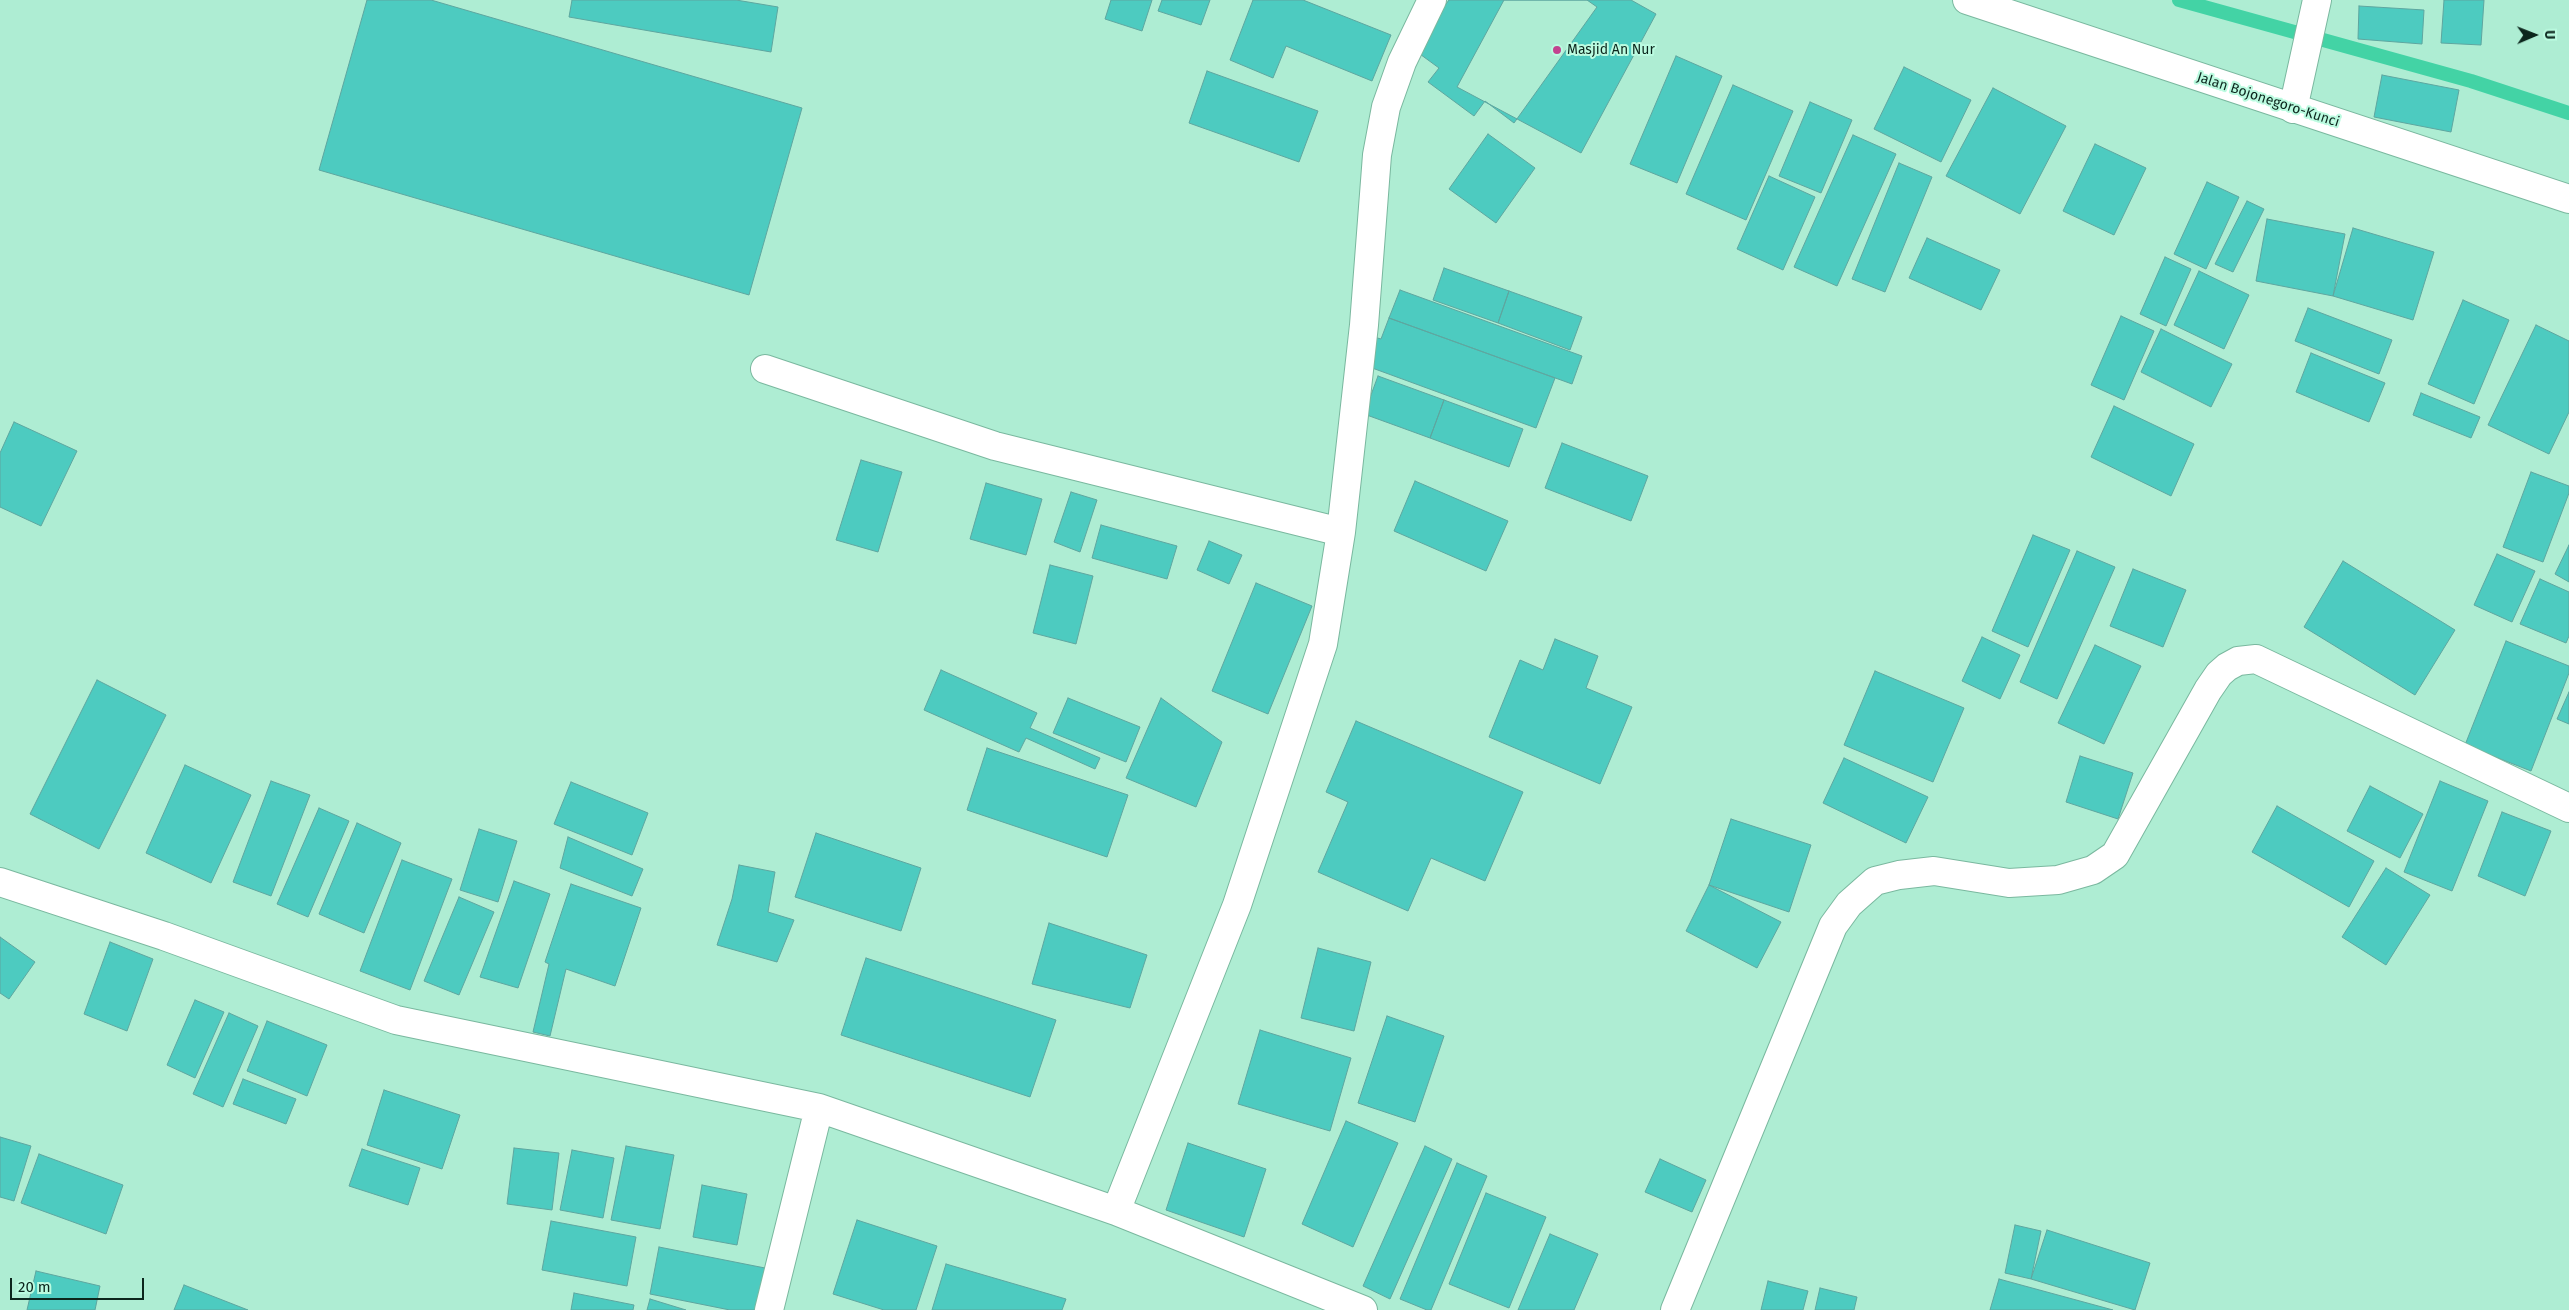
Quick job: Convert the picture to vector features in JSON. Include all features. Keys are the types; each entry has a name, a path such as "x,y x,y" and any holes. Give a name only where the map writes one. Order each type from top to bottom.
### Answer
{"street":[{"path":"1116,1211 1240,896 1322,644 1341,532 1364,325 1377,155 1386,107 1402,62 1432,0"},
{"name":"Jalan Bojonegoro-Kunci","path":"1967,0 2569,199"},
{"path":"2293,109 2316,4"},
{"path":"766,369 995,446 1341,532"},
{"path":"1675,1310 1833,926 1849,904 1875,881 1899,874 1934,871 2009,883 2058,880 2093,870 2115,854 2208,690 2219,674 2227,667 2238,661 2256,659 2569,808"},
{"path":"0,882 164,936 396,1020 819,1108 1116,1211 1362,1310"},
{"path":"769,1310 819,1108"}],"building":[{"path":"367,0 431,0 802,108 749,295 319,170"},
{"path":"572,0 736,0 778,7 771,52 569,17"},
{"path":"1111,0 1152,0 1142,31 1105,19"},
{"path":"1162,0 1210,0 1201,25 1158,11"},
{"path":"1253,0 1303,0 1391,35 1372,81 1286,46 1273,78 1230,60"},
{"path":"1449,0 1587,0 1597,7 1514,123 1485,101 1474,116 1428,82 1439,68 1413,49"},
{"name":"Masjid An Nur","path":"1504,0 1631,0 1656,14 1581,153 1457,87"},
{"path":"2444,0 2484,0 2481,45 2441,43"},
{"path":"2359,6 2424,10 2422,44 2358,39"},
{"path":"1676,56 1722,76 1677,183 1630,164"},
{"path":"1904,67 1971,100 1941,162 1874,129"},
{"path":"1207,71 1318,111 1299,162 1189,123"},
{"path":"2382,75 2459,90 2451,132 2374,117"},
{"path":"1733,85 1793,111 1746,220 1686,194"},
{"path":"1993,88 2066,126 2020,214 1946,176"},
{"path":"1810,102 1852,120 1821,193 1779,176"},
{"path":"1488,134 1535,168 1496,223 1449,189"},
{"path":"1853,135 1896,154 1837,286 1794,267"},
{"path":"2095,144 2146,168 2114,235 2063,211"},
{"path":"1899,163 1932,177 1885,292 1852,279"},
{"path":"1769,176 1815,197 1783,270 1737,249"},
{"path":"2207,182 2239,197 2206,269 2174,254"},
{"path":"2247,201 2264,209 2233,272 2215,264"},
{"path":"2267,219 2345,234 2333,296 2256,281"},
{"path":"2353,228 2434,252 2413,320 2333,296"},
{"path":"1927,238 2000,270 1981,310 1909,278"},
{"path":"2165,257 2191,269 2166,326 2140,314"},
{"path":"1444,268 1509,291 1498,323 1433,300"},
{"path":"2199,271 2249,295 2224,349 2174,325"},
{"path":"1400,290 1582,356 1572,384 1389,318"},
{"path":"1509,291 1582,317 1570,350 1498,323"},
{"path":"2463,300 2509,320 2474,404 2428,384"},
{"path":"2308,308 2392,340 2379,374 2295,341"},
{"path":"2121,316 2154,331 2124,400 2091,385"},
{"path":"1389,318 1555,378 1536,428 1364,365 1374,337 1381,339"},
{"path":"2536,325 2569,341 2569,412 2549,454 2488,425"},
{"path":"2161,329 2232,364 2211,407 2141,372"},
{"path":"2311,353 2385,383 2369,422 2296,392"},
{"path":"1378,376 1444,400 1430,438 1364,414"},
{"path":"2421,393 2480,417 2471,438 2413,415"},
{"path":"1444,400 1523,429 1509,467 1430,438"},
{"path":"2114,406 2194,444 2171,496 2091,457"},
{"path":"14,422 77,451 41,526 0,507 0,453"},
{"path":"1562,443 1648,476 1631,521 1545,488"},
{"path":"861,460 902,472 878,552 836,540"},
{"path":"2531,472 2569,486 2569,493 2543,562 2503,547"},
{"path":"1415,481 1508,521 1486,571 1394,531"},
{"path":"986,483 1042,499 1026,555 970,539"},
{"path":"1071,492 1097,500 1080,552 1054,542"},
{"path":"1101,525 1177,546 1167,579 1092,558"},
{"path":"2033,535 2070,550 2028,647 1992,631"},
{"path":"1209,541 1242,555 1229,584 1197,570"},
{"path":"2569,545 2569,582 2555,574"},
{"path":"2077,551 2115,567 2057,699 2020,682"},
{"path":"2497,554 2535,571 2512,622 2474,605"},
{"path":"2343,561 2455,630 2415,695 2304,627"},
{"path":"1050,565 1093,576 1076,644 1033,633"},
{"path":"2133,569 2186,590 2163,647 2110,626"},
{"path":"2540,579 2569,592 2569,636 2566,643 2520,624"},
{"path":"1256,583 1312,606 1268,714 1212,691"},
{"path":"1982,637 2020,655 2000,699 1962,681"},
{"path":"1555,639 1598,656 1586,688 1632,707 1600,784 1489,737 1520,660 1543,670"},
{"path":"2506,641 2569,666 2569,673 2531,771 2465,745"},
{"path":"2095,645 2141,666 2104,744 2058,723"},
{"path":"941,670 1037,713 1030,728 1100,758 1095,769 1026,738 1019,752 924,710"},
{"path":"1875,671 1964,708 1933,782 1844,745"},
{"path":"97,680 166,715 99,849 30,814"},
{"path":"2569,692 2569,724 2557,719"},
{"path":"1068,698 1140,727 1126,762 1053,733"},
{"path":"1161,698 1222,742 1196,807 1126,778"},
{"path":"1356,721 1523,792 1485,881 1431,858 1408,911 1318,872 1348,802 1326,792"},
{"path":"987,748 1128,795 1107,857 967,810"},
{"path":"2080,756 2133,773 2118,819 2066,802"},
{"path":"1844,758 1928,797 1906,843 1823,803"},
{"path":"185,765 251,795 211,883 146,853"},
{"path":"271,781 310,795 271,896 233,882"},
{"path":"2440,781 2488,801 2452,891 2404,872"},
{"path":"571,782 648,813 632,855 554,824"},
{"path":"2370,786 2423,814 2400,858 2347,831"},
{"path":"2277,806 2374,861 2349,907 2252,852"},
{"path":"319,808 349,821 308,917 277,904"},
{"path":"2502,812 2551,831 2525,896 2478,876"},
{"path":"1731,819 1811,845 1789,912 1709,885"},
{"path":"357,823 401,843 364,933 319,914"},
{"path":"479,829 517,841 498,902 460,890"},
{"path":"816,833 921,868 901,931 795,897"},
{"path":"568,837 643,869 632,896 560,868"},
{"path":"402,860 452,879 410,990 360,971"},
{"path":"739,865 775,872 768,912 794,920 777,962 717,945 732,899"},
{"path":"2386,868 2430,895 2386,965 2342,937"},
{"path":"514,881 550,894 518,988 480,977"},
{"path":"571,884 641,908 615,986 566,969 550,1036 533,1032 549,964 545,962"},
{"path":"1709,885 1781,922 1757,968 1686,931"},
{"path":"459,897 494,912 459,995 424,981"},
{"path":"1049,923 1147,955 1130,1008 1032,984"},
{"path":"0,937 35,962 9,999 0,993"},
{"path":"110,942 153,959 127,1031 84,1014"},
{"path":"1318,948 1371,962 1354,1031 1301,1018"},
{"path":"866,958 1056,1020 1030,1097 841,1035"},
{"path":"195,1000 224,1012 195,1078 167,1065"},
{"path":"229,1013 258,1026 223,1107 193,1094"},
{"path":"1387,1016 1444,1036 1415,1122 1358,1103"},
{"path":"267,1021 327,1045 307,1096 247,1071"},
{"path":"1260,1030 1351,1058 1330,1131 1238,1104"},
{"path":"243,1079 296,1099 286,1124 233,1104"},
{"path":"384,1090 460,1115 442,1169 367,1145"},
{"path":"1346,1121 1398,1143 1353,1247 1302,1224"},
{"path":"0,1137 31,1146 14,1201 0,1197"},
{"path":"1188,1143 1266,1169 1244,1237 1166,1210"},
{"path":"626,1146 674,1155 660,1229 611,1220"},
{"path":"1425,1146 1452,1159 1390,1299 1363,1286"},
{"path":"514,1148 559,1153 552,1210 507,1204"},
{"path":"362,1149 420,1168 408,1205 349,1186"},
{"path":"572,1150 614,1158 603,1218 560,1210"},
{"path":"39,1154 123,1185 106,1234 21,1203"},
{"path":"1660,1159 1706,1180 1692,1212 1645,1192"},
{"path":"1457,1163 1487,1176 1431,1310 1427,1310 1400,1299"},
{"path":"702,1185 747,1194 737,1245 693,1237"},
{"path":"1486,1193 1546,1217 1509,1308 1449,1284"},
{"path":"857,1220 937,1246 916,1310 884,1310 833,1294"},
{"path":"551,1221 636,1237 627,1286 542,1270"},
{"path":"2015,1225 2041,1231 2031,1279 2005,1273"},
{"path":"2047,1230 2150,1263 2135,1310 2031,1279"},
{"path":"1550,1234 1598,1254 1574,1310 1518,1310"},
{"path":"659,1247 765,1268 756,1310 730,1310 650,1294"},
{"path":"946,1264 1066,1299 1062,1310 932,1310"},
{"path":"36,1271 100,1286 95,1310 27,1310"},
{"path":"1999,1279 2113,1310 1990,1310"},
{"path":"1768,1281 1808,1291 1803,1310 1761,1310"},
{"path":"184,1285 248,1310 174,1310"},
{"path":"1820,1288 1857,1297 1854,1310 1815,1310"},
{"path":"574,1293 634,1305 633,1310 571,1310"},
{"path":"650,1299 686,1310 647,1310"}],"waterway":[{"path":"2179,0 2471,81 2569,113"}],"place":[{"name":"Masjid An Nur","path":"1557,50"}]}
